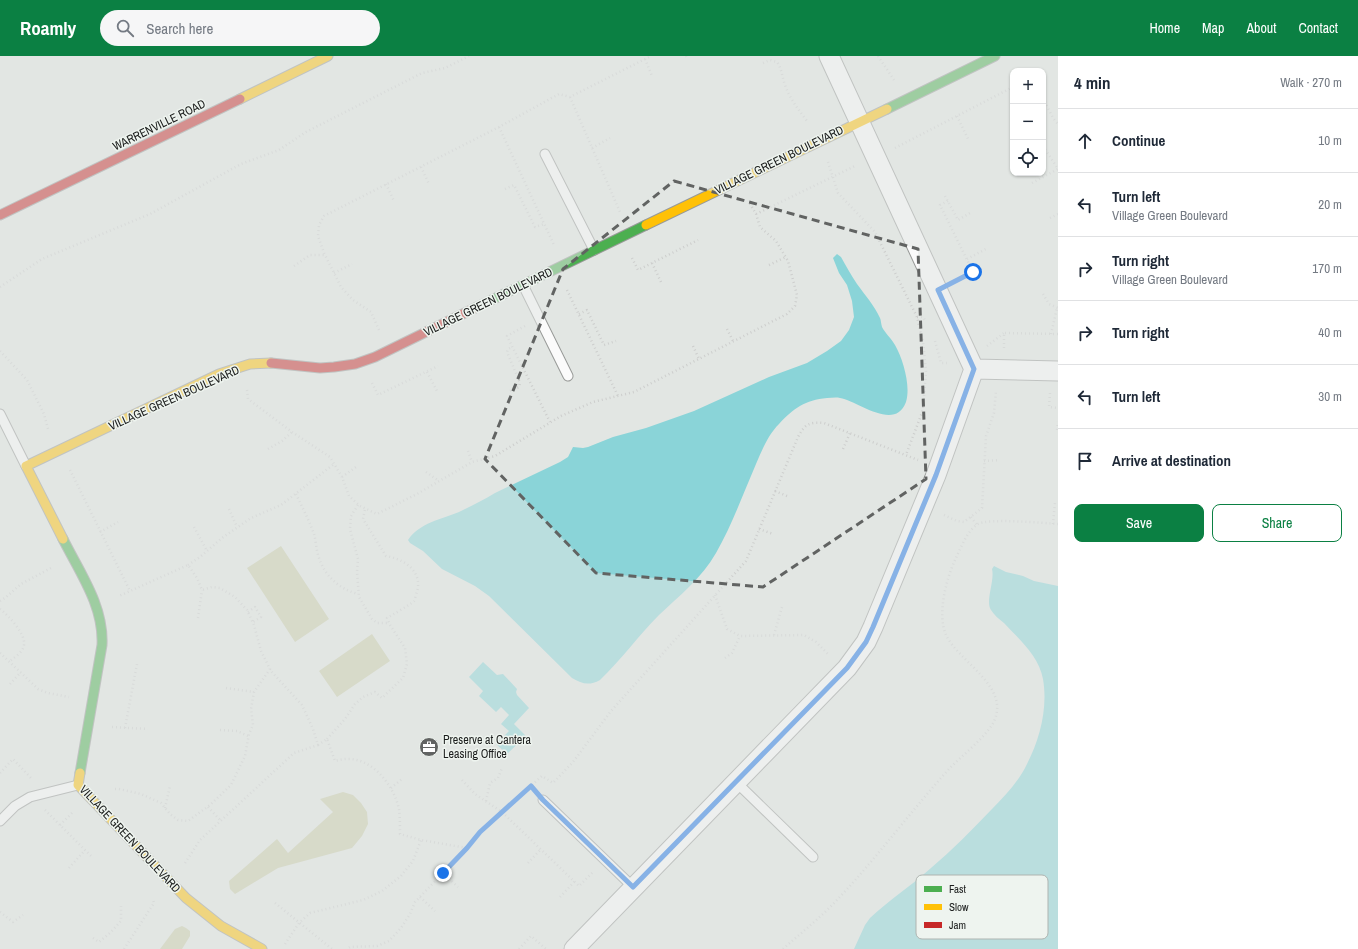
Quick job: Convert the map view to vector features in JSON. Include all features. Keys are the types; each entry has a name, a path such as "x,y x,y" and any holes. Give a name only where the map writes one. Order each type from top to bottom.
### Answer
{"street":[{"name":"WARRENVILLE ROAD","path":"0,215 328,56"},
{"path":"574,949 847,668 866,642 936,475 974,369 829,56"},
{"name":"VILLAGE GREEN BOULEVARD","path":"262,949 221,926 186,898 78,785 102,645 103,629 97,606 26,466 220,374 240,367 255,363 275,363 320,368 355,364 382,354 995,56"},
{"path":"974,369 1055,379"}],"lane":[{"path":"545,154 594,250"},
{"path":"523,285 568,376"},
{"path":"0,414 26,466"},
{"path":"736,782 813,857"},
{"path":"0,821 15,806 30,797 78,785"},
{"path":"543,800 633,887"}],"path":[{"path":"0,287 42,259 150,214 242,164 279,150 306,132 422,73 445,68 469,56"},
{"path":"381,336 371,312 353,300 341,287 325,255 318,236 319,225 324,216 421,167 559,94 570,97 651,56"},
{"path":"878,56 895,83"},
{"path":"645,59 652,76"},
{"path":"763,63 770,60 777,62 781,68 792,102 807,121"},
{"path":"891,150 1010,89"},
{"path":"570,97 620,212"},
{"path":"1046,104 1053,118 1058,124"},
{"path":"957,116 969,141"},
{"path":"498,127 557,251"},
{"path":"592,148 610,138"},
{"path":"1032,183 1058,169 1046,151"},
{"path":"826,155 838,193 875,232 917,317 923,341 926,372 923,410 906,455"},
{"path":"756,214 833,178 861,163"},
{"path":"421,167 429,184"},
{"path":"386,184 394,201"},
{"path":"505,188 514,185 536,227 544,224"},
{"path":"945,196 958,220 970,214"},
{"path":"247,385 248,399 292,432 330,457 342,477 349,496 358,505 377,514 472,462 495,456 561,416 593,402 634,392 787,314 795,306 797,295 788,261 776,241 760,227 756,214 748,200"},
{"path":"938,290 973,272 940,205 948,200"},
{"path":"1050,218 1058,214"},
{"path":"632,257 638,270 698,240"},
{"path":"967,259 986,249"},
{"path":"294,266 310,256 325,255"},
{"path":"769,265 786,257"},
{"path":"652,263 660,282"},
{"path":"334,273 352,264"},
{"path":"566,289 618,396"},
{"path":"1043,294 1049,304 1058,308 1051,334"},
{"path":"578,314 588,310 604,345 616,341"},
{"path":"917,317 923,317 926,321"},
{"path":"527,325 507,336 550,422"},
{"path":"727,329 733,341"},
{"path":"1004,333 1004,356"},
{"path":"985,348 1004,333 1058,334"},
{"path":"934,338 941,363 951,363"},
{"path":"693,346 699,359"},
{"path":"510,391 519,388 520,383 507,352 508,349 512,347"},
{"path":"0,351 27,380 44,414 49,435"},
{"path":"371,381 378,395 438,366"},
{"path":"427,372 437,391"},
{"path":"1055,379 1048,407 1058,408"},
{"path":"943,515 957,521 964,522 982,508 986,436 994,413 996,386"},
{"path":"1057,430 1058,422"},
{"path":"347,949 350,947 363,948 377,946 389,942 410,914 415,902 467,848 480,832 542,776 553,783 573,762 611,711 746,561 798,437 802,430 809,424 824,423 924,462"},
{"path":"268,449 282,441 292,432"},
{"path":"843,449 850,433"},
{"path":"468,451 472,462"},
{"path":"984,461 1000,460"},
{"path":"67,464 130,591"},
{"path":"113,598 188,565 237,527 251,518 281,505 334,464"},
{"path":"342,477 356,467"},
{"path":"426,472 439,481"},
{"path":"775,491 787,496"},
{"path":"296,494 311,526 316,540 318,557 325,571 333,582 351,592 358,594"},
{"path":"1052,524 1055,502"},
{"path":"358,505 351,516 350,529 358,559 358,594 372,619 377,624 389,623"},
{"path":"185,864 200,840 294,753 318,745 327,739 345,719 355,704 363,697 375,692 382,698 404,678 407,664 405,648 387,618 414,601 418,587 415,572 407,564 397,558 386,556 363,519 365,508"},
{"path":"229,509 237,527"},
{"path":"971,517 977,525"},
{"path":"783,949 835,902 860,875 934,785 959,757 984,736 994,721 998,709 995,697 985,679 953,646 946,634 942,613 944,590 953,564 965,539 972,529 979,523 994,521 1058,524"},
{"path":"100,532 118,522"},
{"path":"194,527 207,551"},
{"path":"759,530 773,534"},
{"path":"188,565 197,578 202,590 198,618"},
{"path":"0,601 21,584 53,567"},
{"path":"202,590 212,587 220,588 235,597 248,612 253,622 261,651 270,669 302,705 313,729 318,745"},
{"path":"715,595 727,629 740,636 804,635 816,642 829,656"},
{"path":"248,612 255,607 261,617 253,622"},
{"path":"774,635 782,607"},
{"path":"0,609 12,621 24,639 24,645 20,652 10,661"},
{"path":"724,658 732,653 740,636"},
{"path":"0,653 38,688 48,693 70,697"},
{"path":"124,728 137,664"},
{"path":"113,790 119,789 141,794 161,803 170,814 178,820 188,822 208,807 231,785 245,756 248,736 253,725 251,708 254,692 270,669"},
{"path":"10,684 21,672"},
{"path":"226,688 254,692"},
{"path":"110,727 148,729"},
{"path":"220,730 237,731 248,736"},
{"path":"327,739 335,761 348,759 362,762 383,777 391,788 399,809 400,834 421,840 467,848"},
{"path":"0,773 13,759 31,778"},
{"path":"486,801 490,783 498,778 502,768"},
{"path":"391,788 402,779"},
{"path":"462,780 475,794 502,812 579,886 596,869"},
{"path":"165,808 170,786"},
{"path":"531,786 543,800"},
{"path":"42,807 93,858"},
{"path":"208,807 221,821"},
{"path":"60,825 76,809"},
{"path":"284,946 299,924 310,913 363,900 382,891 401,876 413,861 421,840"},
{"path":"528,863 541,849"},
{"path":"68,868 85,850"},
{"path":"443,873 458,887"},
{"path":"560,897 575,881"},
{"path":"124,949 154,904 153,892"},
{"path":"420,897 435,911"},
{"path":"275,903 299,924 332,949"},
{"path":"93,938 99,942 121,921 121,906"},
{"path":"0,912 13,922 23,915"},
{"path":"519,949 531,936 546,949"}],"highlighted area":[{"path":"674,181 918,249 926,479 763,587 596,573 485,459 563,269"}],"green space":[{"path":"281,546 329,619 295,642 247,568"},
{"path":"372,634 390,661 337,697 319,671"},
{"path":"343,792 353,795 367,812 368,824 362,836 352,848 278,868 235,894 230,889 229,881 277,839 288,853 333,812 320,799"},
{"path":"182,926 190,931 190,936 182,949 160,949 175,929"}],"water":[{"path":"837,254 841,257 857,284 875,309 882,327 898,351 908,388 906,402 901,411 894,414 885,415 848,400 840,398 827,398 806,403 795,409 784,418 775,428 766,443 727,532 704,571 651,623 600,680 586,684 572,678 489,596 475,586 442,569 423,551 410,543 408,540 418,529 438,519 459,512 560,462 568,457 573,447 588,447 613,437 646,428 694,411 769,377 807,363 827,351 841,341 849,330 854,317 852,301 847,285 839,273 833,258"},
{"path":"994,566 1006,572 1023,576 1034,581 1058,586 1058,949 854,949 865,925 870,918 916,881 916,939 1048,939 1048,875 923,875 947,854 1007,794 1024,770 1032,754 1042,723 1044,712 1044,690 1041,671 1028,648 995,615 989,606 989,596 993,574 992,569"},
{"path":"483,662 497,675 503,674 517,689 517,695 529,708 514,724 526,736 507,754 496,744 509,731 501,724 509,715 501,707 496,712 479,696 483,691 469,677"}],"traffic: fast":[{"path":"887,109 995,56"},
{"path":"473,309 646,225"},
{"path":"63,539 90,590 102,631 102,645 80,773"}],"traffic: slow":[{"path":"240,99 328,56"},
{"path":"646,225 887,109"},
{"path":"63,539 26,466 219,374 250,364 271,363"},
{"path":"80,773 78,785 186,898 221,926 262,949"}],"traffic: jam":[{"path":"0,215 240,99"},
{"path":"271,363 320,368 355,364 375,357 473,309"}],"place":[{"name":"Preserve at Cantera Leasing Office","path":"429,747"}],"route":[{"path":"443,873 480,832 531,786 543,800 633,887 847,668 866,642 873,627 936,475 974,369 938,290 973,272"}]}
